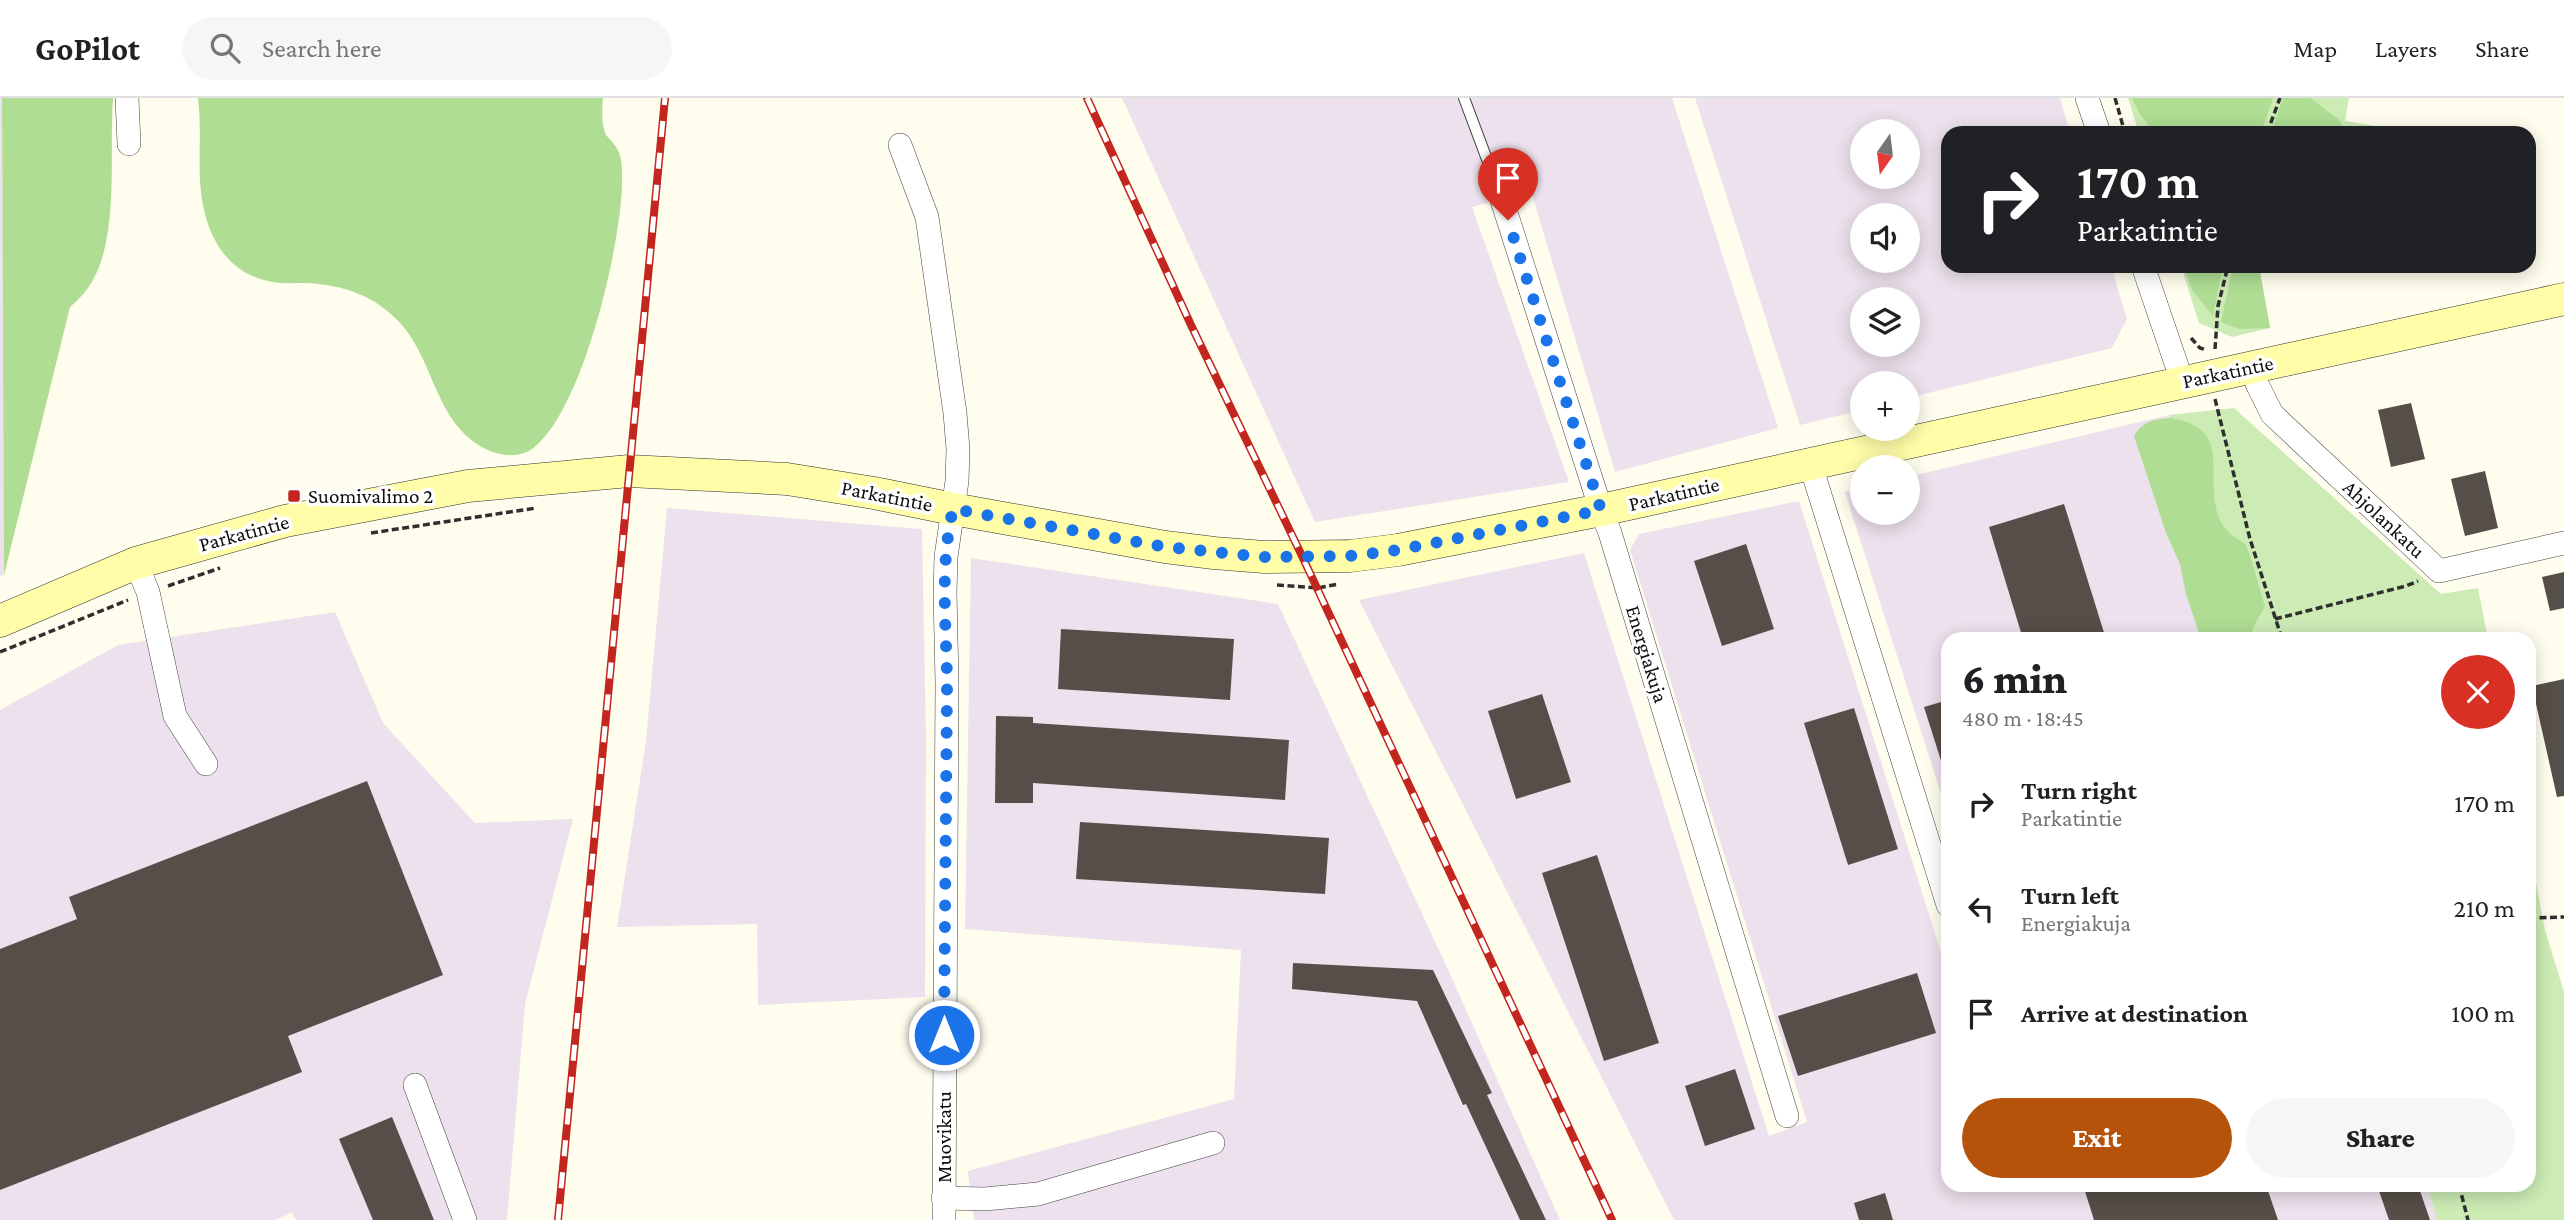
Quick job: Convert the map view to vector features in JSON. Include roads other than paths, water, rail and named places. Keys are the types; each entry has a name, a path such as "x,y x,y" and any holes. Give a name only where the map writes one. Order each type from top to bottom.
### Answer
{"street":[{"path":"127,98 129,144"},
{"path":"2087,98 2097,126"},
{"name":"Muovikatu","path":"901,145 927,216 958,449 946,557 945,593 947,696 943,1209"},
{"name":"Energiakuja","path":"1500,194 1610,533 1787,1116"},
{"path":"2145,273 2182,382"},
{"name":"Parkatintie","path":"0,621 136,563 285,522 455,488 629,471 787,479 874,492 1166,547 1264,557 1350,556 1398,550 1601,510 2564,299"},
{"name":"Ahjolankatu","path":"2251,367 2273,414 2439,570 2564,543"},
{"path":"1810,463 1941,883"},
{"path":"136,563 148,592 175,716 206,764"},
{"path":"415,1085 465,1220"},
{"path":"943,1209 985,1199 1038,1194 1213,1143"}],"lane":[{"path":"1464,98 1500,194"}],"railway":[{"path":"558,1220 665,98"},
{"path":"1087,98 1612,1220"}],"place":[{"name":"Suomivalimo 2","path":"294,496"}]}
